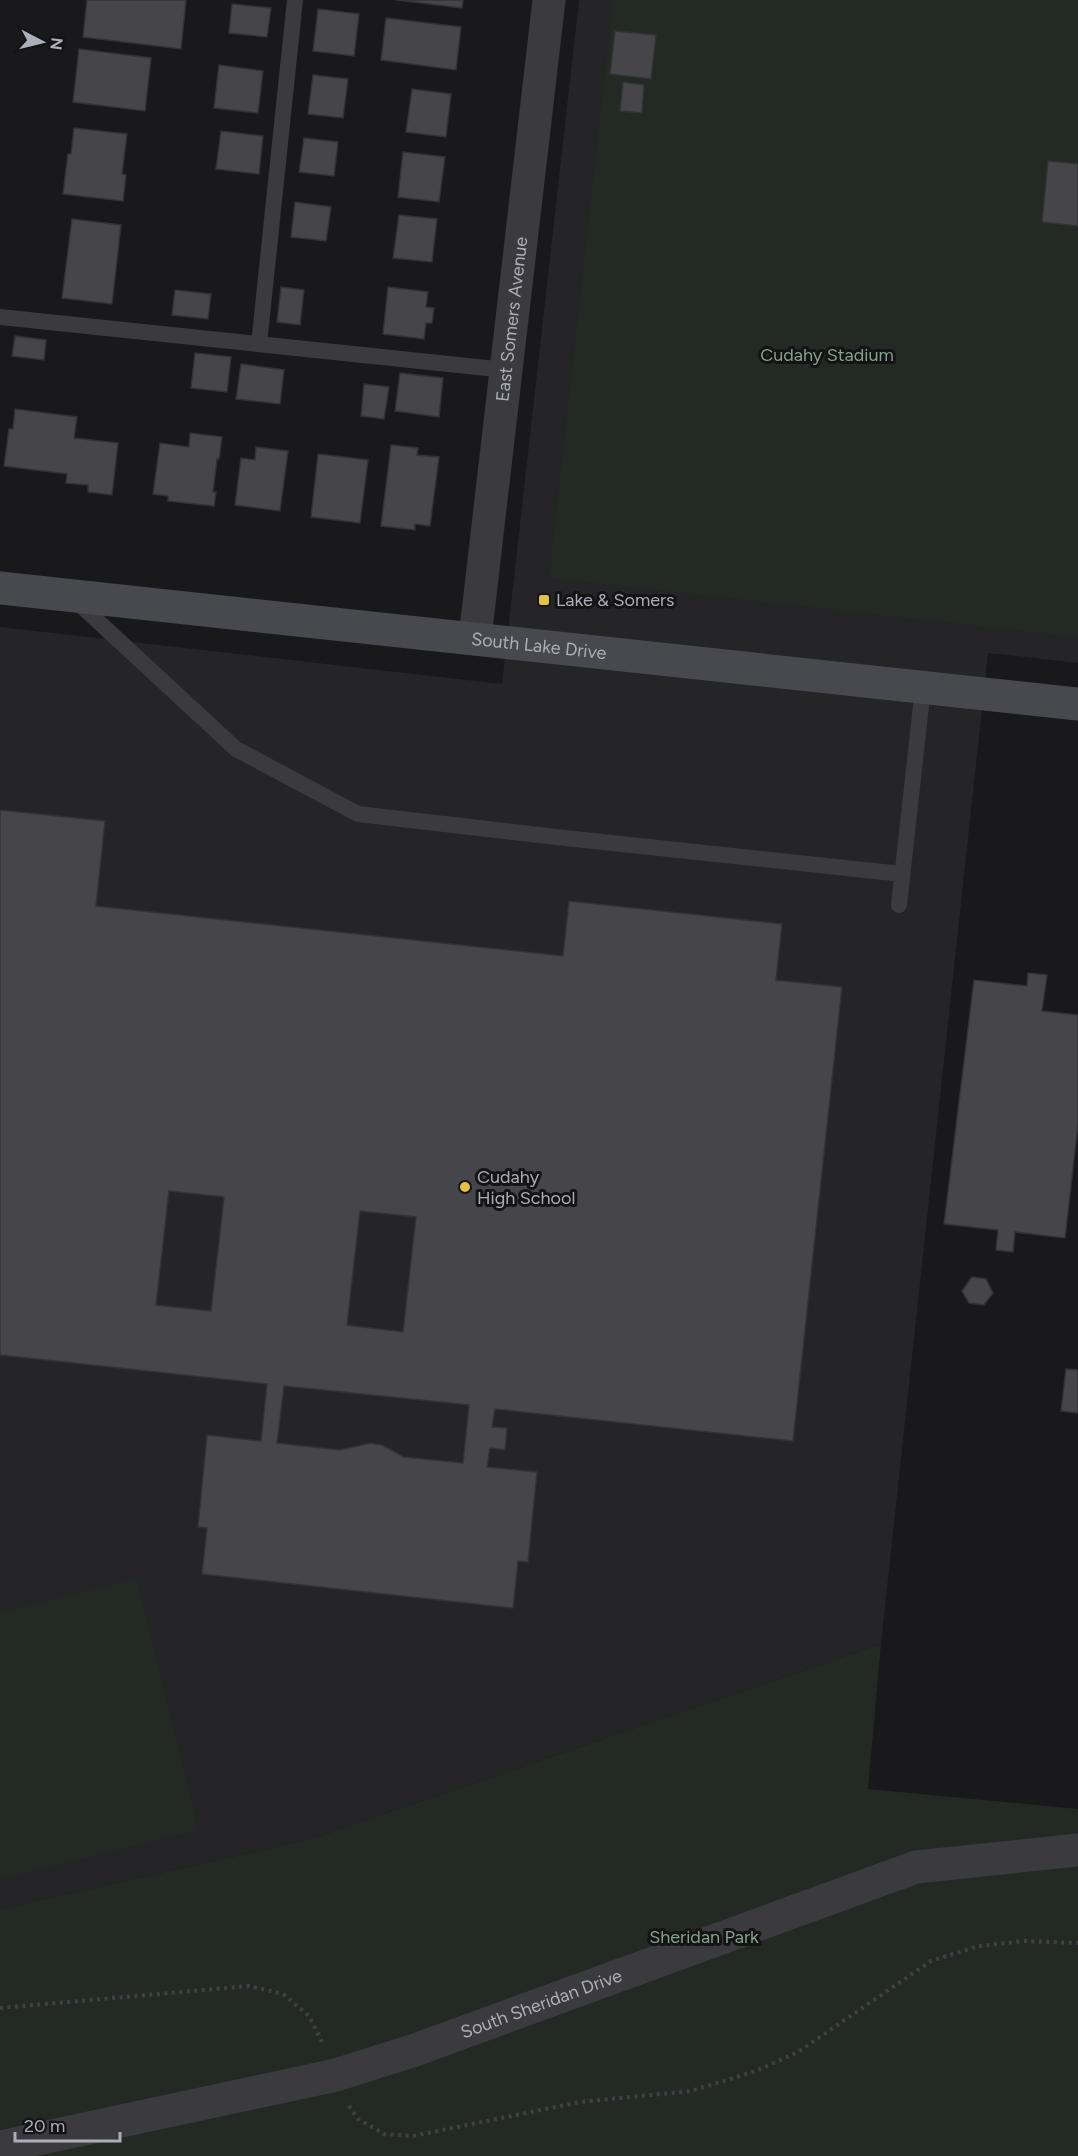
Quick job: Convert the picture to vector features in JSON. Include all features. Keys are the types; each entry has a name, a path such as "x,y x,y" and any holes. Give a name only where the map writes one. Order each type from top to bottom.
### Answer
{"main road":[{"name":"South Lake Drive","path":"0,588 1078,704"}],"street":[{"name":"East Somers Avenue","path":"475,638 549,0"},
{"name":"South Sheridan Drive","path":"0,2147 336,2075 415,2050 916,1867 1078,1850"}],"lane":[{"path":"259,344 295,0"},
{"path":"0,317 506,370"},
{"path":"70,595 236,749 358,814 902,874"},
{"path":"899,906 923,688"}],"path":[{"path":"344,2099 358,2119 384,2134 413,2136 580,2102 691,2091 756,2071 798,2052 931,1961 979,1946 1024,1941 1078,1943"},
{"path":"0,2008 249,1986 283,1994 309,2016 325,2049"}],"shaded area":[{"name":"Cudahy High School","path":"579,0 1078,0 1078,663 988,653 881,1644 311,1839 0,1909 0,627 502,684"}],"green space":[{"name":"Cudahy Stadium","path":"613,0 1078,0 1078,637 549,578"},
{"path":"137,1579 198,1830 0,1879 0,1613"},
{"name":"Sheridan Park","path":"881,1644 868,1789 1078,1809 1078,2156 0,2156 0,1909 311,1839"}],"building":[{"path":"87,0 186,0 181,49 83,37"},
{"path":"396,0 463,0 462,8"},
{"path":"232,4 271,8 267,37 229,33"},
{"path":"318,9 359,14 354,56 313,51"},
{"path":"386,18 461,27 456,70 381,60"},
{"path":"615,31 656,35 651,79 610,74"},
{"path":"79,49 151,58 145,111 73,102"},
{"path":"219,65 263,71 258,113 214,108"},
{"path":"313,75 348,79 343,118 308,114"},
{"path":"623,82 644,85 642,113 620,111"},
{"path":"412,89 451,94 446,137 406,132"},
{"path":"74,128 127,134 122,174 126,175 123,201 63,194"},
{"path":"221,131 263,136 259,174 216,169"},
{"path":"304,138 338,142 334,176 299,172"},
{"path":"403,152 445,157 439,202 398,197"},
{"path":"1048,161 1078,164 1078,226 1042,222"},
{"path":"295,202 331,207 326,241 291,237"},
{"path":"399,215 437,219 432,262 393,258"},
{"path":"72,219 121,225 112,304 62,298"},
{"path":"281,287 304,290 300,325 277,322"},
{"path":"388,287 428,292 426,307 434,308 432,323 426,323 424,339 383,334"},
{"path":"175,290 211,294 208,319 172,315"},
{"path":"15,336 46,340 44,360 12,356"},
{"path":"195,353 231,357 227,392 191,388"},
{"path":"241,364 284,370 280,404 236,399"},
{"path":"400,373 443,378 439,417 395,411"},
{"path":"364,384 389,387 384,419 361,416"},
{"path":"15,409 77,417 74,438 118,443 112,495 88,492 88,485 66,483 67,474 4,466 9,429 13,429"},
{"path":"190,433 222,437 213,492 216,492 214,506 168,501 168,496 153,494 160,443 189,447"},
{"path":"391,445 418,448 417,455 439,457 430,526 415,524 415,530 381,526"},
{"path":"256,447 288,451 280,511 235,505 241,458 255,460"},
{"path":"318,454 368,460 360,523 311,517"},
{"path":"0,810 105,821 96,906 563,956 569,901 782,924 776,980 842,987 793,1441 495,1409 492,1427 507,1428 505,1450 490,1448 487,1467 537,1472 528,1562 518,1561 513,1608 202,1574 207,1528 198,1527 207,1435 261,1441 267,1384 0,1355","holes":["169,1191 224,1197 211,1311 156,1305","360,1211 416,1217 403,1332 347,1325","284,1386 469,1405 463,1463 404,1457 382,1445 370,1443 340,1450 277,1443"]},
{"path":"1028,973 1047,975 1042,1011 1078,1015 1078,1125 1065,1238 1015,1232 1013,1252 996,1250 998,1230 944,1224 974,980 1027,986"},
{"path":"972,1277 986,1279 993,1293 984,1305 969,1303 962,1291"},
{"path":"1066,1369 1078,1370 1078,1413 1061,1411"}],"place":[{"name":"Lake & Somers","path":"544,600"},
{"name":"Cudahy High School","path":"465,1187"}]}
